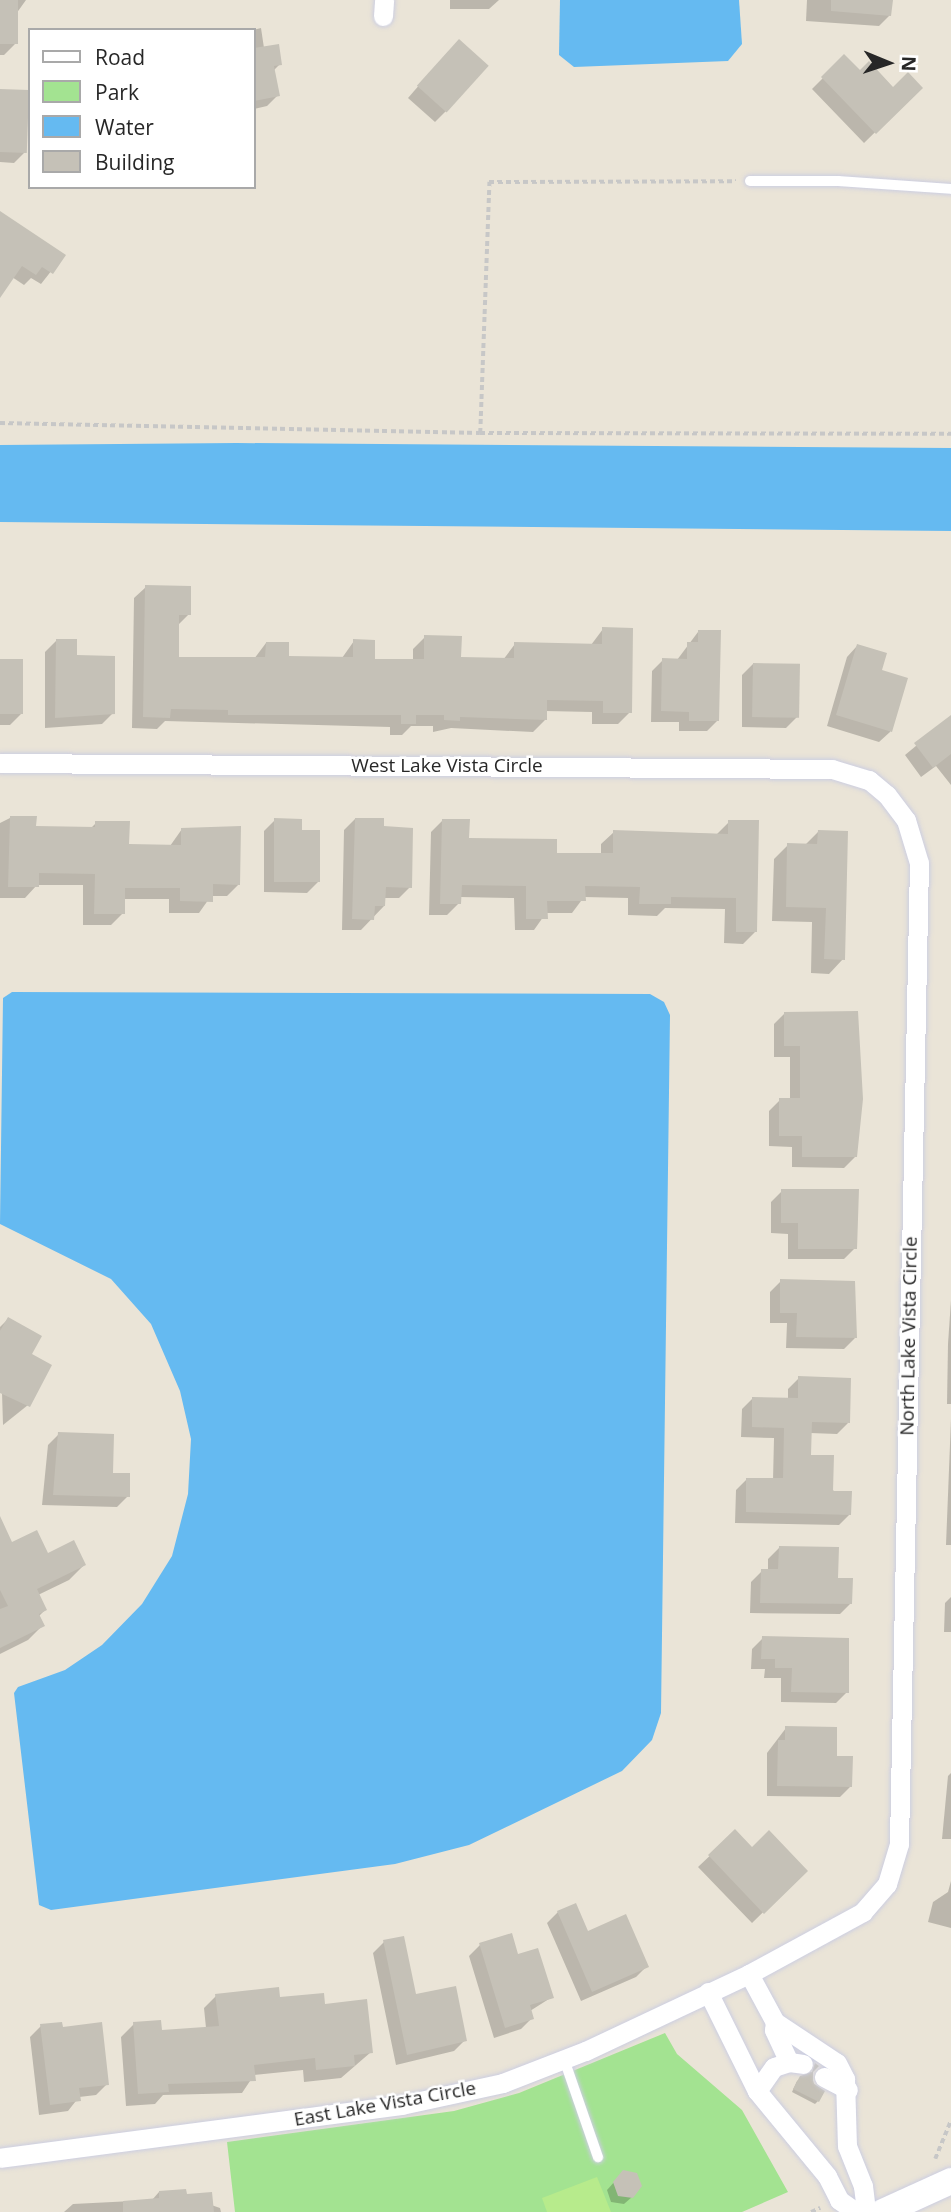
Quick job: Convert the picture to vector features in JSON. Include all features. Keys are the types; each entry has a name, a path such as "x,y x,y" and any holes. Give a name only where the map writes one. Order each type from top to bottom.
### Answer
{"main road":[{"path":"883,2212 951,2181"}],"street":[{"name":"West Lake Vista Circle","path":"0,763 832,769 869,780 887,795"},
{"name":"North Lake Vista Circle","path":"887,795 906,820 919,863 899,1844 887,1884"},
{"name":"East Lake Vista Circle","path":"0,2158 401,2105 503,2083 564,2059 749,1974 863,1912 887,1884"},
{"path":"749,1974 775,2022 837,2063 848,2090 848,2146 863,2186 866,2212"},
{"path":"708,1992 757,2091 827,2176 839,2200 856,2212"},
{"path":"757,2091 774,2067 796,2063 774,2030 775,2022"},
{"path":"824,2077 848,2090"}],"lane":[{"path":"750,181 838,181 951,189"},
{"path":"564,2059 598,2157"}],"path":[{"path":"481,432 489,182 750,181"},
{"path":"0,424 481,432 951,434"},
{"path":"935,2159 951,2120"},
{"path":"811,2212 820,2208"}],"green space":[{"path":"665,2033 677,2054 742,2110 788,2192 742,2212 235,2212 227,2142 454,2111 519,2093"},
{"path":"597,2177 611,2212 547,2212 542,2198"}],"water":[{"path":"560,0 739,0 742,44 728,61 574,67 559,55"},
{"path":"237,443 951,448 951,531 0,522 0,445"},
{"path":"12,992 650,994 664,1002 670,1015 661,1713 652,1740 622,1771 469,1845 395,1864 51,1910 39,1905 14,1693 18,1687 65,1670 102,1645 142,1604 172,1556 188,1494 191,1439 180,1391 151,1324 111,1279 0,1224 3,998"}],"building":[{"path":"0,0 18,0 18,44 0,44"},
{"path":"831,0 893,0 891,16 831,11"},
{"path":"459,39 489,66 447,113 417,86"},
{"path":"279,44 282,65 274,66 280,96 256,101 256,48"},
{"path":"844,54 860,70 869,61 893,87 908,72 923,88 876,134 821,77"},
{"path":"0,89 28,90 27,153 0,152"},
{"path":"0,211 66,255 53,274 42,267 36,275 22,266 0,298"},
{"path":"145,585 191,586 191,615 179,615 179,657 265,657 266,642 289,642 289,656 353,657 353,639 375,640 375,659 424,659 424,635 462,636 461,657 514,658 514,642 602,644 602,627 633,628 632,713 603,713 603,701 547,700 547,720 460,717 460,721 444,720 444,715 416,715 416,724 401,724 401,715 228,715 228,710 171,709 170,718 143,717"},
{"path":"698,630 721,630 719,721 689,721 689,712 661,711 662,658 687,659 687,642 698,642"},
{"path":"56,639 77,639 77,655 115,656 115,714 55,718"},
{"path":"857,644 887,653 882,670 908,678 892,732 836,715"},
{"path":"0,659 23,659 23,714 0,714"},
{"path":"753,663 800,664 799,718 752,717"},
{"path":"951,715 951,754 933,768 914,743"},
{"path":"10,816 37,816 36,826 95,827 95,821 130,821 129,844 181,845 181,828 241,826 240,885 213,884 213,902 180,901 180,888 125,888 125,914 94,914 95,874 39,873 39,887 8,887"},
{"path":"274,818 302,819 302,830 320,830 320,882 274,882"},
{"path":"355,818 384,818 384,826 413,828 412,888 386,887 385,906 375,906 374,920 352,919"},
{"path":"442,819 470,819 469,838 557,839 557,853 613,853 613,830 728,834 728,820 759,820 757,932 736,932 736,898 671,897 671,904 639,904 640,887 585,886 586,901 547,901 548,919 526,919 526,886 462,885 461,904 440,904"},
{"path":"818,830 848,831 845,960 824,959 826,908 786,907 787,843 817,844"},
{"path":"858,1011 863,1099 857,1157 802,1157 802,1136 779,1136 779,1098 800,1098 800,1046 784,1046 784,1012"},
{"path":"781,1189 859,1189 857,1249 798,1249 798,1223 781,1223"},
{"path":"780,1279 855,1281 857,1338 796,1337 797,1313 780,1313"},
{"path":"8,1317 42,1336 32,1354 52,1365 30,1407 0,1393 0,1331"},
{"path":"798,1376 851,1378 850,1423 812,1422 811,1455 834,1455 833,1491 852,1491 851,1515 746,1512 746,1478 783,1478 784,1428 752,1427 752,1397 798,1398"},
{"path":"58,1432 114,1434 113,1473 130,1473 130,1497 53,1495"},
{"path":"0,1516 12,1542 37,1530 48,1553 74,1540 86,1565 37,1589 47,1610 39,1614 45,1626 0,1648 0,1609 8,1606 0,1590"},
{"path":"779,1546 839,1547 838,1578 853,1578 852,1604 760,1603 761,1569 778,1569"},
{"path":"762,1636 849,1638 849,1693 791,1692 792,1668 775,1668 775,1659 761,1659"},
{"path":"785,1726 837,1727 837,1756 853,1756 852,1787 777,1786 778,1740 785,1740"},
{"path":"735,1829 752,1847 769,1830 808,1871 764,1914 708,1855"},
{"path":"576,1903 588,1931 626,1914 649,1967 592,1992 557,1911"},
{"path":"512,1933 518,1954 538,1948 554,1998 530,2005 534,2019 505,2028 479,1943"},
{"path":"404,1936 416,1994 456,1986 467,2041 407,2055 383,1940"},
{"path":"279,1987 280,1997 324,1993 325,2004 367,1999 373,2053 354,2055 355,2066 316,2070 315,2058 254,2065 256,2081 168,2084 169,2092 138,2094 133,2022 161,2020 162,2030 219,2026 215,1994"},
{"path":"62,2022 63,2027 102,2022 109,2085 79,2088 81,2101 50,2105 40,2024"},
{"path":"815,2063 819,2066 813,2072 813,2083 825,2091 819,2102 793,2089 800,2076 812,2072"},
{"path":"623,2170 637,2173 642,2186 633,2198 618,2196 613,2182"},
{"path":"186,2189 187,2194 212,2192 214,2212 123,2212 123,2201 159,2198 159,2191"}]}
